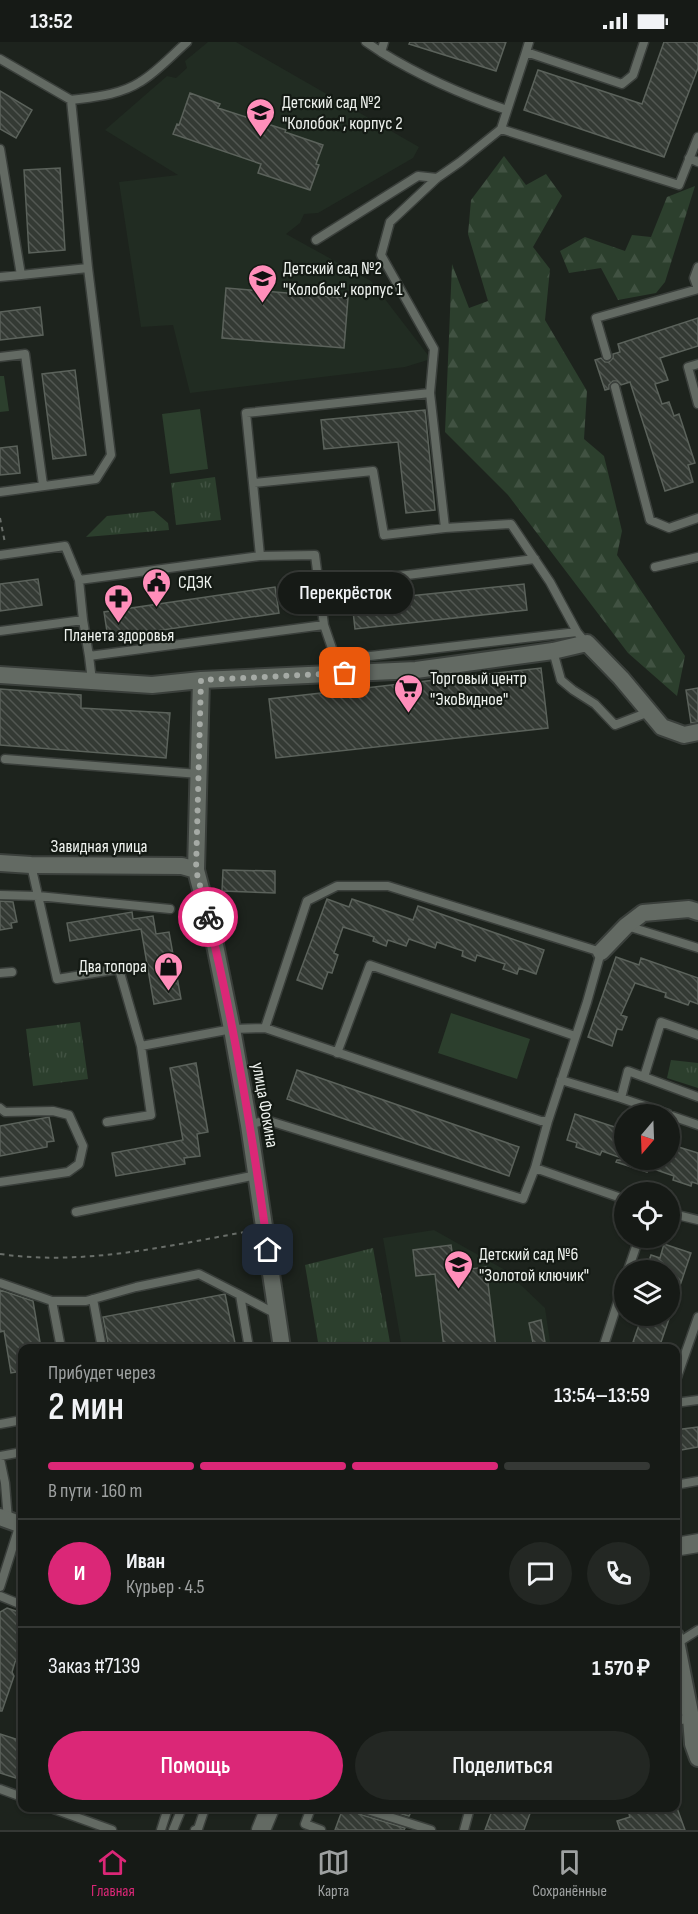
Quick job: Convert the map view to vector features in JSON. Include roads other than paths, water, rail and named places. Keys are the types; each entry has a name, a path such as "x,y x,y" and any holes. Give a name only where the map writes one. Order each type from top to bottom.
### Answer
{"street":[{"path":"0,675 152,685 201,680 416,670 553,651 582,638 621,678 662,727 684,735 698,732"},
{"name":"улица Фокина","path":"201,680 196,870 213,935 232,1029 257,1175 281,1344"},
{"name":"Завидная улица","path":"0,863 182,866 196,870"},
{"path":"602,952 626,926 643,914 689,909 698,912"},
{"path":"680,1546 698,1542"},
{"path":"680,1666 688,1719 698,1758"},
{"path":"261,1830 268,1812"}],"lane":[{"path":"0,59 71,100 104,95 141,82 188,42"},
{"path":"366,42 401,64 465,94 507,110"},
{"path":"381,51 384,42"},
{"path":"446,528 430,393 434,349 381,255 390,222 437,178 501,129 530,42"},
{"path":"526,52 622,84 633,75 644,42"},
{"path":"0,492 96,478 111,455 88,267 71,100"},
{"path":"501,129 679,184 694,160 698,136"},
{"path":"0,149 21,275"},
{"path":"316,240 418,176 437,178"},
{"path":"0,278 88,267"},
{"path":"607,356 596,318 698,289 694,278 698,267"},
{"path":"0,357 25,354 43,485"},
{"path":"698,364 688,367 698,404"},
{"path":"615,387 650,520 669,528 698,518"},
{"path":"260,556 246,413 430,393"},
{"path":"79,580 260,556 315,555 324,625 336,660 582,638 550,582 511,524 384,535 373,471 253,483"},
{"path":"4,555 65,546 79,580 92,681"},
{"path":"655,567 698,558"},
{"path":"319,586 535,559"},
{"path":"0,631 83,620"},
{"path":"89,656 324,625"},
{"path":"553,651 561,680 595,704 615,725 649,712"},
{"path":"5,759 200,774"},
{"path":"31,865 57,978 118,969 141,1046 151,1115 108,1122"},
{"path":"249,1125 266,1120 523,1199 535,1168 574,1036 602,952 388,886 337,886 307,901 265,1028"},
{"path":"0,895 38,896 170,909"},
{"path":"626,926 698,948"},
{"path":"337,1053 370,965 574,1036"},
{"path":"0,973 12,972"},
{"path":"644,1077 661,1022 698,1035"},
{"path":"141,1046 232,1029 265,1028 541,1121 548,1121"},
{"path":"621,1098 628,1071 698,1097"},
{"path":"561,1080 638,1104"},
{"path":"0,1108 5,1113 52,1111 69,1115 83,1146 79,1164 68,1172 0,1182"},
{"path":"680,1119 698,1125"},
{"path":"535,1168 614,1196"},
{"path":"76,1212 257,1175"},
{"path":"680,1216 698,1220"},
{"path":"0,1283 51,1301 86,1301 136,1287 199,1274 276,1314"},
{"path":"240,1295 248,1344"},
{"path":"93,1299 101,1344"},
{"path":"51,1301 60,1344"},
{"path":"604,1344 614,1314"},
{"path":"680,1369 698,1317"},
{"path":"680,1402 698,1400"},
{"path":"0,1424 18,1421"},
{"path":"0,1587 13,1521 2,1483 0,1458 18,1453"},
{"path":"680,1484 698,1481"},
{"path":"0,1596 18,1603"},
{"path":"680,1638 698,1630"},
{"path":"0,1788 18,1795"},
{"path":"62,1812 112,1830"},
{"path":"161,1830 167,1812"},
{"path":"173,1830 180,1812"},
{"path":"195,1830 198,1829 204,1812"},
{"path":"310,1812 305,1824 321,1830"},
{"path":"374,1812 431,1830"},
{"path":"464,1830 469,1812"}],"place":[{"name":"Детский сад №2 \"Колобок\", корпус 2","path":"261,138"},
{"name":"Детский сад №2 \"Колобок\", корпус 1","path":"262,304"},
{"name":"СДЭК","path":"157,608"},
{"name":"Планета здоровья","path":"119,624"},
{"name":"Перекрёсток","path":"345,673"},
{"name":"Торговый центр \"ЭкоВидное\"","path":"409,714"},
{"name":"Два топора","path":"168,992"},
{"name":"Детский сад №6 \"Золотой ключик\"","path":"458,1290"}]}
